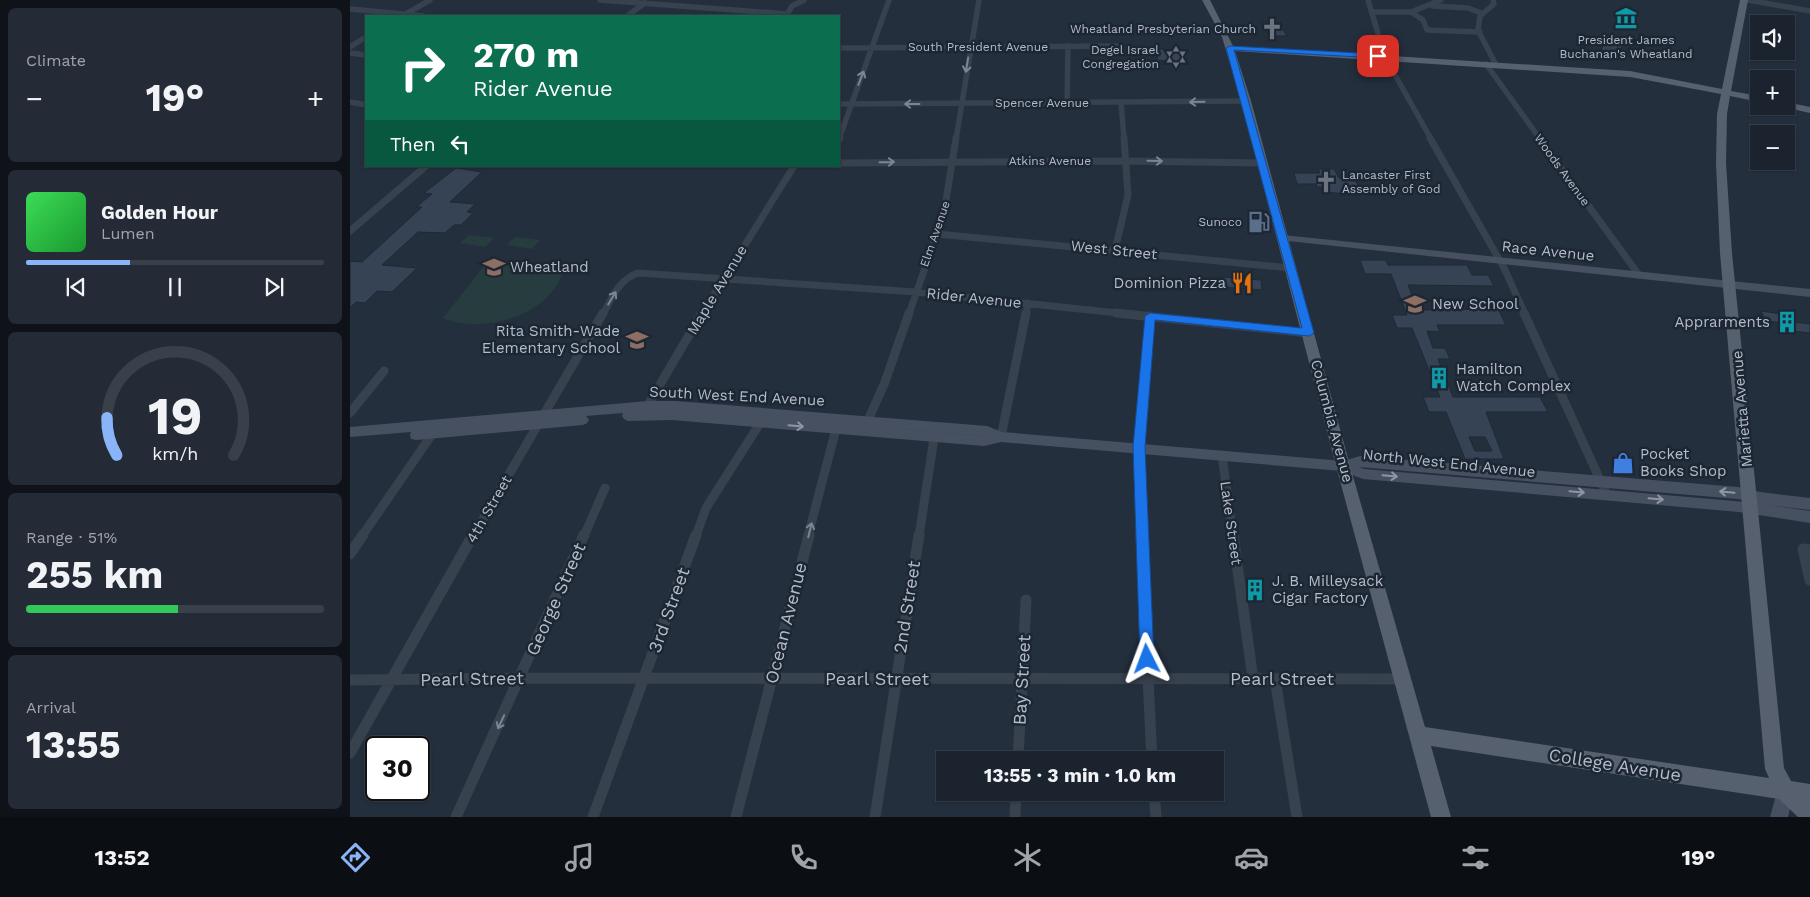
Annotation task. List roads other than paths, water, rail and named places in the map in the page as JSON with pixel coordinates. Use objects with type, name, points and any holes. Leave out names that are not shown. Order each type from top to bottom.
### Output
[{"type":"main road","name":"Columbia Avenue","points":[[1206,0],[1230,48],[1246,101],[1343,466],[1441,817]]},
{"type":"main road","name":"Marietta Avenue","points":[[1746,0],[1726,92],[1721,146],[1730,285],[1775,769],[1784,791]]},
{"type":"main road","points":[[1230,48],[1638,75],[1750,97]]},
{"type":"main road","points":[[1795,107],[1810,110]]},
{"type":"main road","name":"Race Avenue","points":[[1283,238],[1810,293]]},
{"type":"main road","name":"South West End Avenue","points":[[350,440],[436,429],[645,411],[672,415],[763,418],[935,432],[984,441],[1001,437],[1139,447],[1343,466]]},
{"type":"main road","name":"South West End Avenue","points":[[763,418],[836,429],[866,426]]},
{"type":"main road","name":"South West End Avenue","points":[[350,432],[436,429]]},
{"type":"main road","name":"North West End Avenue","points":[[1343,466],[1360,461],[1601,481],[1750,502],[1810,517]]},
{"type":"main road","name":"North West End Avenue","points":[[1343,466],[1362,474],[1607,495],[1810,504]]},
{"type":"main road","name":"College Avenue","points":[[1419,735],[1810,794]]},
{"type":"main road","points":[[1784,791],[1810,815]]},
{"type":"main road","points":[[1779,817],[1784,791]]},
{"type":"street","points":[[350,9],[404,15],[430,0]]},
{"type":"street","points":[[600,0],[786,15],[792,6],[804,0]]},
{"type":"street","points":[[660,4],[674,0]]},
{"type":"street","points":[[840,137],[889,0]]},
{"type":"street","name":"Elm Avenue","points":[[866,426],[885,382],[937,234],[950,188],[961,103],[979,0]]},
{"type":"street","points":[[1368,0],[1386,57],[1500,261],[1607,495]]},
{"type":"street","points":[[1372,12],[1411,12],[1441,0]]},
{"type":"street","points":[[1746,0],[1810,11]]},
{"type":"street","points":[[1411,12],[1422,20],[1427,30],[1480,32],[1481,14],[1494,2]]},
{"type":"street","points":[[628,15],[645,3]]},
{"type":"street","points":[[1428,6],[1460,6],[1481,14]]},
{"type":"street","name":"Woods Avenue","points":[[1480,32],[1491,64],[1639,275]]},
{"type":"street","points":[[350,47],[365,38]]},
{"type":"street","points":[[1067,103],[1068,46]]},
{"type":"street","name":"South President Avenue","points":[[840,48],[1118,46]]},
{"type":"street","points":[[350,53],[365,55]]},
{"type":"street","name":"Spencer Avenue","points":[[840,104],[1246,101]]},
{"type":"street","points":[[350,102],[365,104]]},
{"type":"street","points":[[1115,250],[1128,195],[1127,161],[1121,102]]},
{"type":"street","name":"Atkins Avenue","points":[[840,163],[1127,161],[1262,163]]},
{"type":"street","points":[[350,231],[425,167]]},
{"type":"street","name":"Maple Avenue","points":[[645,411],[723,278],[793,167]]},
{"type":"street","name":"West Street","points":[[937,234],[1291,268]]},
{"type":"street","name":"Rider Avenue","points":[[638,273],[916,292],[1309,333]]},
{"type":"street","name":"4th Street","points":[[350,753],[621,283],[628,276],[638,273]]},
{"type":"street","points":[[1001,437],[1028,303]]},
{"type":"street","points":[[1150,316],[1139,447],[1143,600],[1152,751]]},
{"type":"street","points":[[350,413],[384,371]]},
{"type":"street","name":"3rd Street","points":[[593,817],[706,508],[763,418]]},
{"type":"street","points":[[350,554],[436,429]]},
{"type":"street","name":"Ocean Avenue","points":[[736,817],[836,429]]},
{"type":"street","name":"2nd Street","points":[[874,817],[935,432]]},
{"type":"street","name":"Lake Street","points":[[1222,455],[1253,679]]},
{"type":"street","name":"George Street","points":[[456,817],[521,678],[605,488]]},
{"type":"street","points":[[1810,550],[1803,549],[1810,580]]},
{"type":"street","name":"Bay Street","points":[[1018,751],[1026,600]]},
{"type":"street","name":"Pearl Street","points":[[350,680],[521,678],[643,680],[771,678],[1403,679]]},
{"type":"street","points":[[1275,679],[1297,817]]},
{"type":"street","points":[[1015,817],[1016,801]]},
{"type":"street","points":[[1155,801],[1156,817]]},
{"type":"place","name":"President James Buchanan's Wheatland","points":[[1626,18]]},
{"type":"place","name":"Wheatland Presbyterian Church","points":[[1272,29]]},
{"type":"place","name":"Degel Israel Congregation","points":[[1176,57]]},
{"type":"place","name":"Lancaster First Assembly of God","points":[[1326,182]]},
{"type":"place","name":"Sunoco","points":[[1259,222]]},
{"type":"place","name":"Wheatland","points":[[494,267]]},
{"type":"place","name":"Dominion Pizza","points":[[1242,283]]},
{"type":"place","name":"New School","points":[[1415,304]]},
{"type":"place","name":"Apprarments","points":[[1787,322]]},
{"type":"place","name":"Rita Smith-Wade Elementary School","points":[[637,340]]},
{"type":"place","name":"Hamilton Watch Complex","points":[[1439,378]]},
{"type":"place","name":"Pocket Books Shop","points":[[1623,463]]},
{"type":"place","name":"J. B. Milleysack Cigar Factory","points":[[1255,590]]}]
